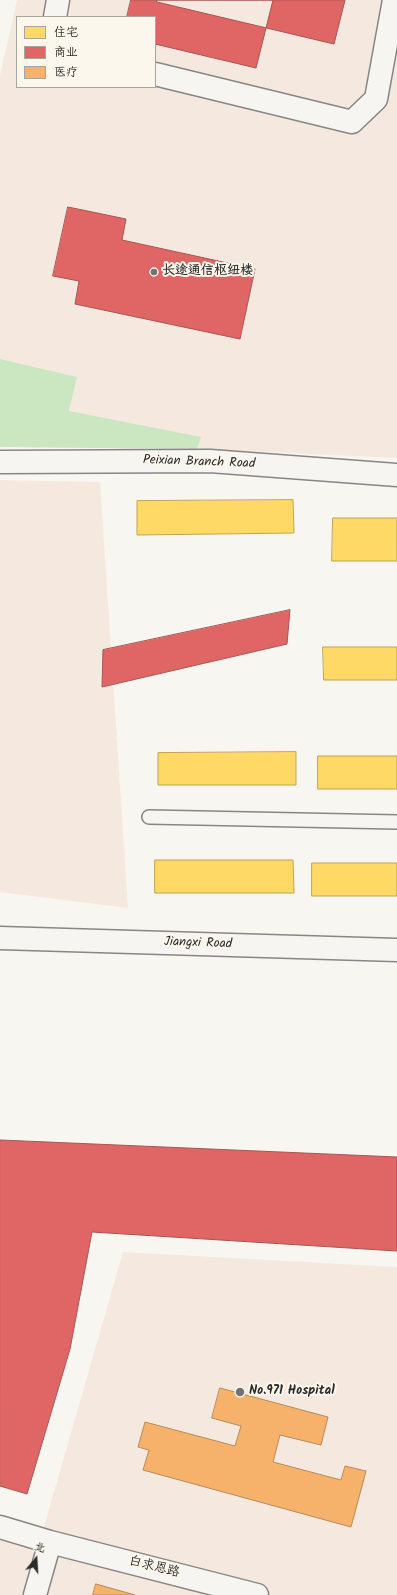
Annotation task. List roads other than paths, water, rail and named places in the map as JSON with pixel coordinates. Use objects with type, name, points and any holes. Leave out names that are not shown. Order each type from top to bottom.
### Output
[{"type":"street","points":[[55,16],[58,0]]},
{"type":"street","points":[[156,74],[352,122],[376,99],[394,0]]},
{"type":"street","name":"Peixian Branch Road","points":[[0,462],[210,461],[397,475]]},
{"type":"street","name":"Jiangxi Road","points":[[0,938],[397,950]]},
{"type":"street","name":"白求恩路","points":[[0,1527],[50,1542],[257,1595]]},
{"type":"street","points":[[35,1595],[50,1542]]},
{"type":"lane","points":[[149,817],[397,822]]},
{"type":"place","name":"长途通信枢纽楼","points":[[154,272]]},
{"type":"place","name":"No.971 Hospital","points":[[240,1392]]}]
